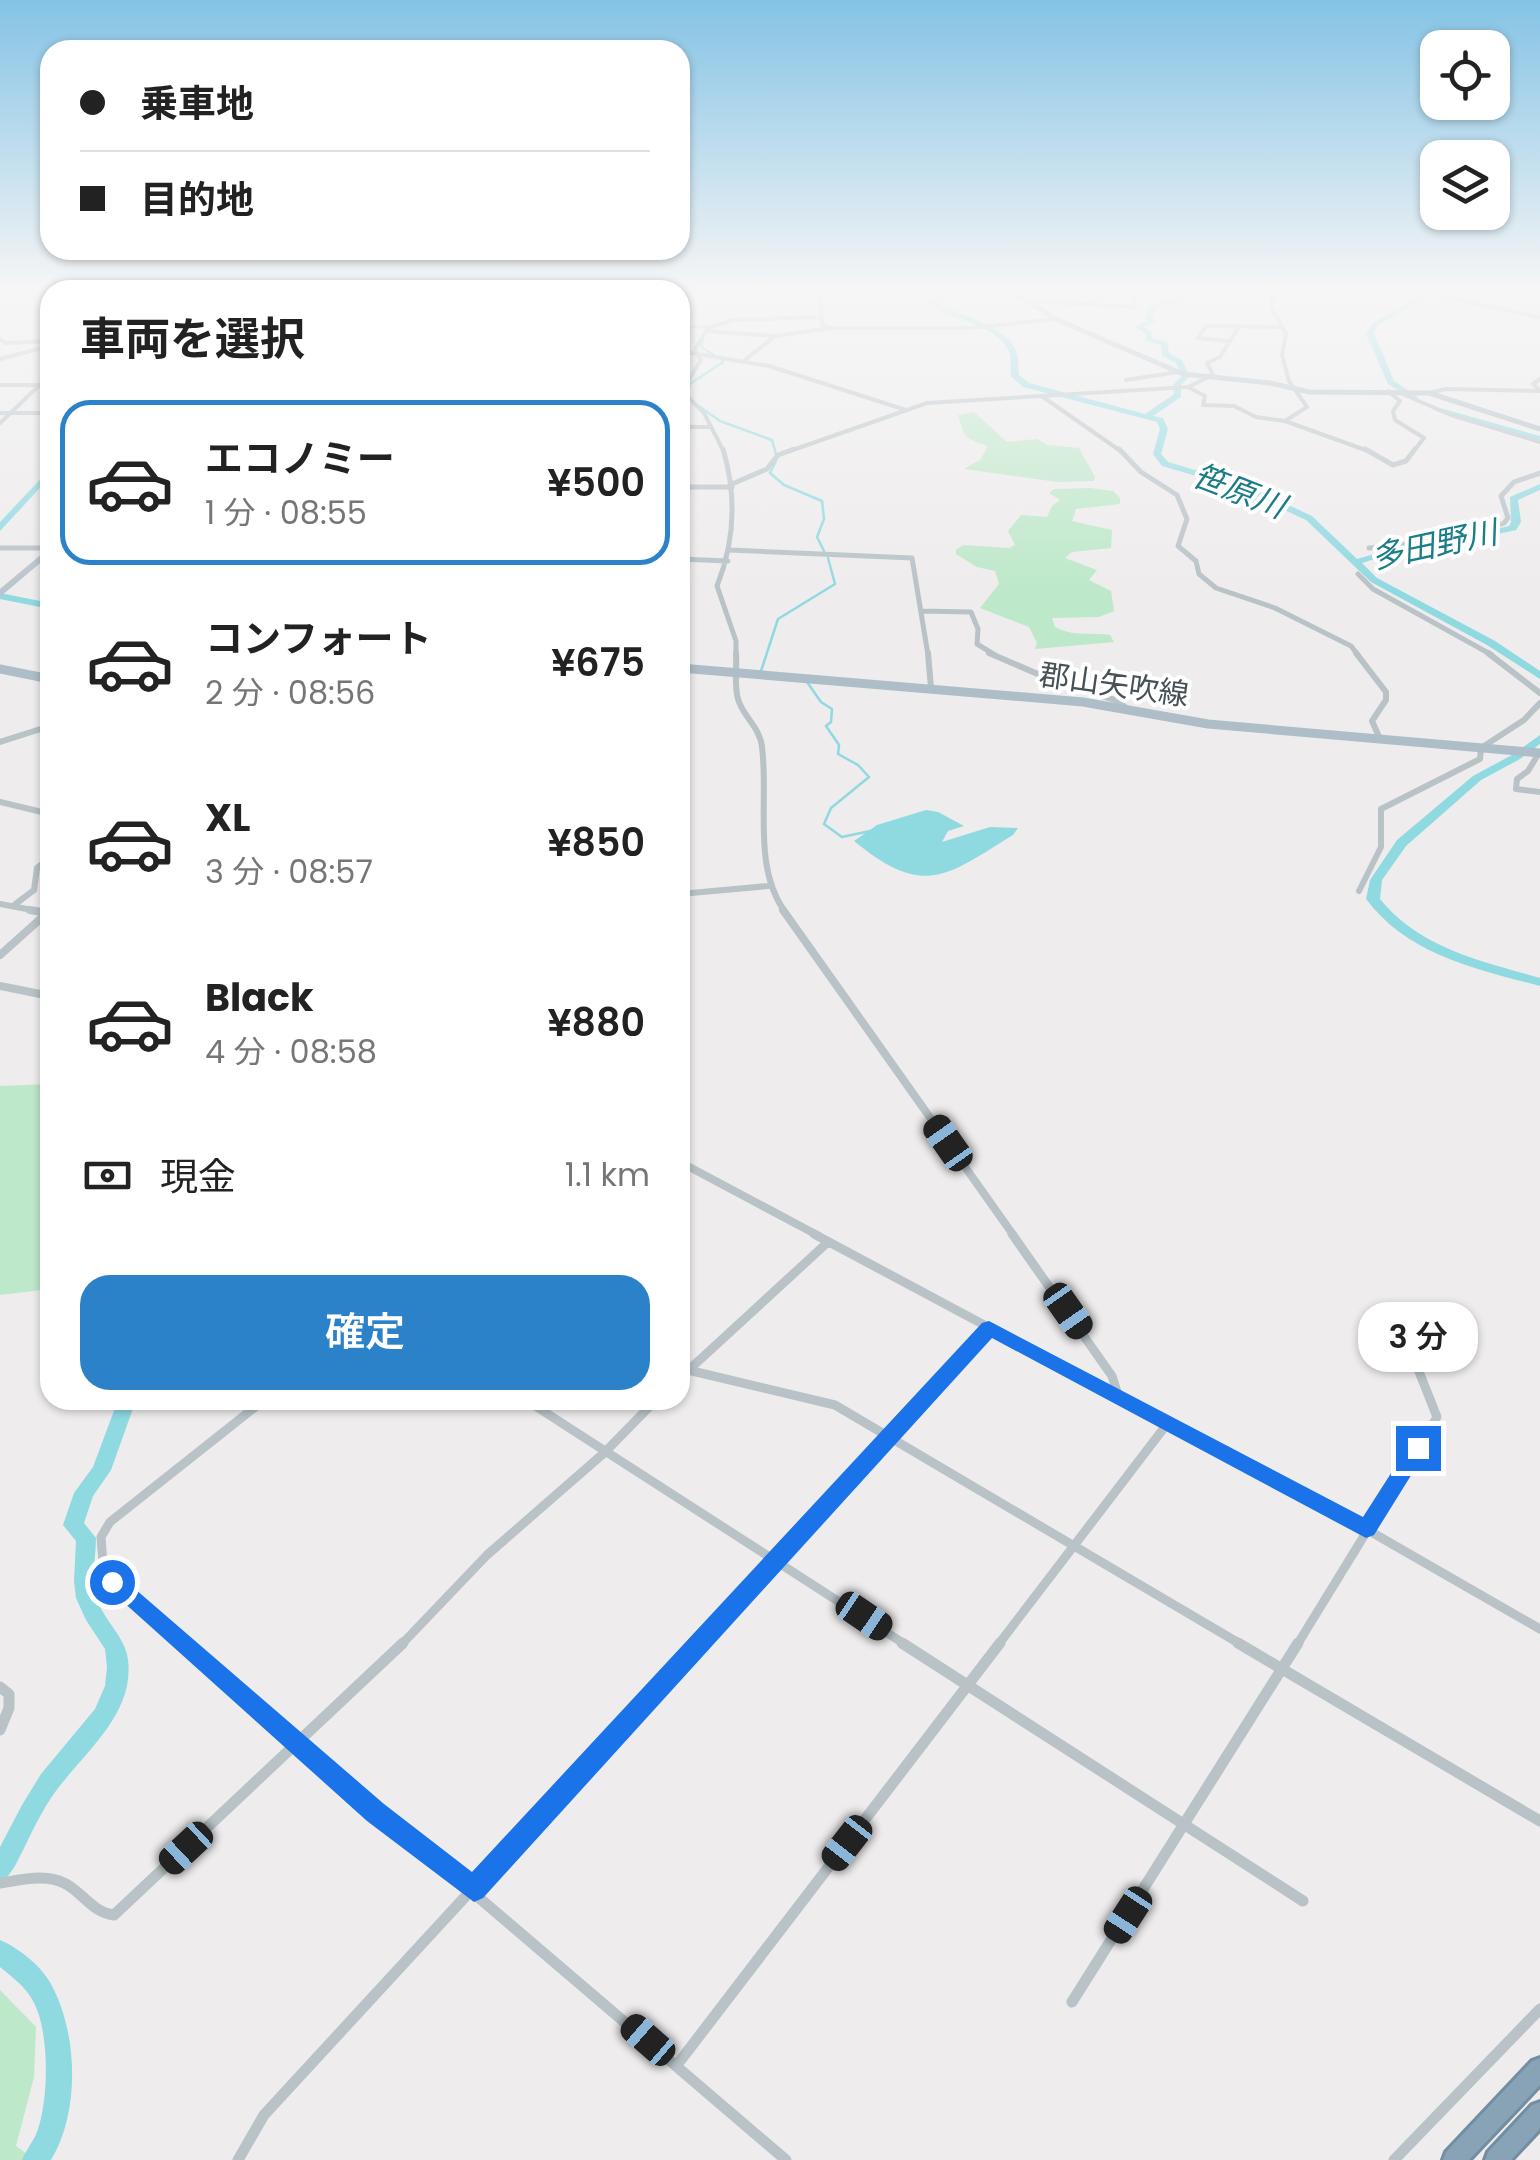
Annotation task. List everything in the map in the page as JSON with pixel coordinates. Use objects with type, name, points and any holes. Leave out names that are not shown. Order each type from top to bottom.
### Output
[{"type":"highway","points":[[1454,2160],[1540,2070]]},
{"type":"highway","points":[[1496,2160],[1540,2113]]},
{"type":"main road","points":[[1353,390],[1424,393],[1540,428]]},
{"type":"main road","points":[[1,592],[40,559]]},
{"type":"main road","name":"郡山矢吹線","points":[[690,669],[931,688],[1126,708],[1208,724],[1538,753]]},
{"type":"main road","points":[[0,670],[40,677]]},
{"type":"street","points":[[0,423],[34,390]]},
{"type":"street","points":[[841,390],[906,410]]},
{"type":"street","points":[[690,487],[732,486],[767,469],[778,454],[906,410],[947,401],[1134,390]]},
{"type":"street","points":[[1192,390],[1204,396],[1203,405],[1234,406],[1256,417],[1285,421],[1369,451],[1393,466],[1400,464],[1424,438],[1394,420],[1393,411],[1400,401],[1392,391]]},
{"type":"street","points":[[1285,421],[1307,408],[1295,390]]},
{"type":"street","points":[[1424,393],[1442,390]]},
{"type":"street","points":[[1484,390],[1540,391]]},
{"type":"street","points":[[1392,391],[1451,415],[1540,442]]},
{"type":"street","points":[[1047,397],[1068,418],[1114,444],[1141,472],[1176,495],[1186,519],[1178,546],[1197,562],[1199,574],[1206,581],[1225,592],[1274,608],[1359,654],[1386,692],[1386,700],[1372,721],[1380,739]]},
{"type":"street","points":[[690,399],[703,411],[721,443],[732,486],[730,550],[717,586],[733,628],[738,700],[756,726],[762,744],[768,886],[812,954],[1112,1376],[1119,1398]]},
{"type":"street","points":[[0,413],[40,413]]},
{"type":"street","points":[[690,426],[711,426]]},
{"type":"street","points":[[1370,548],[1464,538],[1504,524],[1508,518],[1501,496],[1514,482],[1540,474]]},
{"type":"street","points":[[1254,501],[1280,496]]},
{"type":"street","points":[[0,548],[40,550]]},
{"type":"street","points":[[730,550],[910,557],[931,688]]},
{"type":"street","points":[[690,559],[728,561]]},
{"type":"street","points":[[1358,574],[1373,589],[1486,650],[1540,692]]},
{"type":"street","points":[[921,611],[971,612],[978,629],[977,644],[982,650],[1076,690],[1119,701],[1126,708]]},
{"type":"street","points":[[1359,890],[1382,840],[1378,823],[1382,808],[1398,796],[1470,765],[1482,756],[1482,748],[1524,720],[1540,703]]},
{"type":"street","points":[[0,742],[40,729]]},
{"type":"street","points":[[1538,753],[1528,771],[1516,780],[1516,789],[1540,792]]},
{"type":"street","points":[[0,802],[40,812]]},
{"type":"street","points":[[12,906],[36,888],[40,866]]},
{"type":"street","points":[[690,893],[768,886]]},
{"type":"street","points":[[0,904],[40,912]]},
{"type":"street","points":[[0,955],[40,919]]},
{"type":"street","points":[[0,986],[40,994]]},
{"type":"street","points":[[690,1167],[1366,1529],[1540,1629]]},
{"type":"street","points":[[690,1368],[828,1242]]},
{"type":"street","points":[[238,2160],[264,2114],[989,1328]]},
{"type":"street","points":[[1072,2002],[1437,1417],[1416,1364]]},
{"type":"street","points":[[690,1375],[830,1402],[1540,1821]]},
{"type":"street","points":[[251,1410],[110,1522],[101,1537],[102,1571],[296,1744],[474,1890],[786,2160]]},
{"type":"street","points":[[541,1410],[1303,1902]]},
{"type":"street","points":[[0,1883],[54,1879],[68,1885],[103,1915],[114,1915],[420,1627],[487,1555],[646,1410]]},
{"type":"street","points":[[677,2065],[1167,1424]]},
{"type":"street","points":[[0,1687],[9,1694],[10,1702],[0,1730]]},
{"type":"street","points":[[1394,2160],[1540,2009]]},
{"type":"green space","points":[[974,412],[1007,442],[1037,439],[1047,445],[1079,448],[1094,481],[1058,482],[964,469],[980,460],[988,446],[970,439],[962,429],[958,415]]},
{"type":"green space","points":[[1054,489],[1113,491],[1120,504],[1076,509],[1072,521],[1112,530],[1111,548],[1072,552],[1065,558],[1097,570],[1089,580],[1111,591],[1114,611],[1099,617],[1052,618],[1055,627],[1062,630],[1110,635],[1114,642],[1035,649],[1037,643],[1029,627],[980,608],[999,584],[995,571],[977,567],[956,554],[956,550],[963,545],[1009,548],[1015,545],[1008,531],[1021,515],[1047,517],[1060,500],[1049,493]]},
{"type":"green space","points":[[40,1084],[40,1290],[0,1295],[0,1086]]},
{"type":"green space","points":[[0,1990],[36,2027],[34,2077],[16,2146],[35,2160],[0,2160]]},
{"type":"water","points":[[926,810],[964,826],[948,831],[942,842],[990,827],[1018,828],[969,862],[934,875],[899,870],[854,841],[877,825]]},
{"type":"waterway","name":"笹原川","points":[[1044,390],[1160,420],[1164,429],[1157,454],[1165,464],[1240,486],[1309,518],[1374,580],[1491,643],[1540,676]]},
{"type":"waterway","points":[[1147,416],[1178,395],[1177,390]]},
{"type":"waterway","name":"多田野川","points":[[1402,390],[1415,399]]},
{"type":"waterway","points":[[699,406],[720,421],[772,440],[776,454]]},
{"type":"waterway","name":"多田野川","points":[[1436,408],[1540,439]]},
{"type":"waterway","points":[[776,461],[770,473],[784,485],[822,501],[824,519],[817,537],[824,551]]},
{"type":"waterway","points":[[0,528],[40,483]]},
{"type":"waterway","name":"多田野川","points":[[1452,541],[1513,528],[1513,499],[1540,487]]},
{"type":"waterway","name":"多田野川","points":[[1356,562],[1409,545]]},
{"type":"waterway","points":[[761,671],[778,619],[835,584],[828,558]]},
{"type":"waterway","points":[[0,596],[40,604]]},
{"type":"waterway","points":[[807,682],[821,702],[832,709],[831,722],[826,726],[839,745],[838,754],[858,765],[869,777],[831,808],[824,824],[842,837],[875,830]]},
{"type":"waterway","name":"笹原川","points":[[1540,738],[1516,757],[1477,778],[1401,843],[1376,880],[1373,899],[1387,917],[1426,944],[1540,982]]},
{"type":"waterway","points":[[0,1868],[42,1792],[94,1730],[116,1686],[115,1649],[86,1598],[86,1538],[73,1525],[84,1493],[101,1470],[123,1410]]},
{"type":"waterway","points":[[0,1952],[40,1989],[55,2032],[56,2104],[45,2146],[35,2160]]},
{"type":"route","points":[[112,1582],[375,1812],[474,1890],[989,1328],[1366,1529],[1418,1448]]}]
